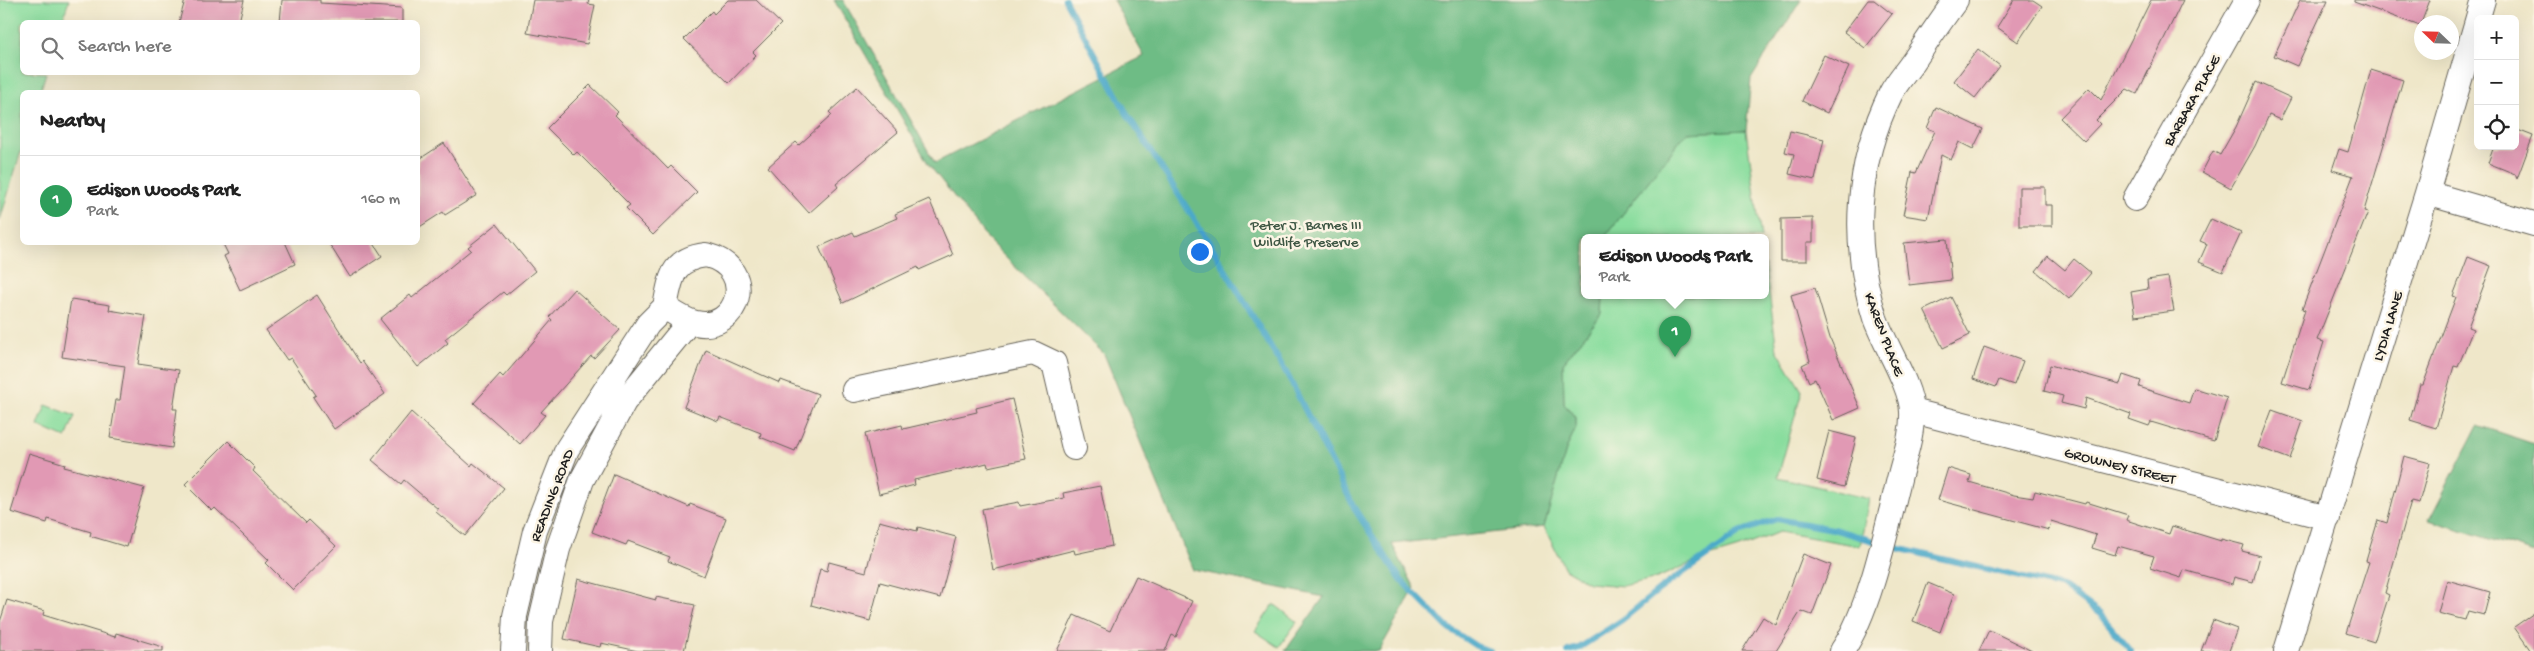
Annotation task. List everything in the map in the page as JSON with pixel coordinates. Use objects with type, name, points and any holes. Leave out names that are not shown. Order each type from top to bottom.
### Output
[{"type":"street","name":"KAREN PLACE","points":[[1848,649],[1885,536],[1909,438],[1913,411],[1902,379],[1875,318],[1866,284],[1861,251],[1861,185],[1868,153],[1892,93],[1956,0]]},
{"type":"street","name":"BARBARA PLACE","points":[[2135,199],[2247,0]]},
{"type":"street","name":"LYDIA LANE","points":[[2286,651],[2427,193],[2483,0]]},
{"type":"street","points":[[2427,193],[2534,224]]},
{"type":"street","points":[[706,255],[728,264],[737,282],[737,296],[733,306],[718,321],[704,324],[690,321],[665,307],[671,276],[683,262],[692,257],[706,255]]},
{"type":"street","name":"READING ROAD","points":[[513,651],[515,616],[535,531],[567,448],[648,324],[665,307]]},
{"type":"street","name":"READING ROAD","points":[[540,651],[541,621],[558,549],[582,480],[624,402],[690,321]]},
{"type":"street","points":[[854,390],[1032,353],[1054,363],[1074,448]]},
{"type":"street","name":"GROWNEY STREET","points":[[1913,411],[2328,518]]},
{"type":"green space","points":[[0,0],[69,0],[63,20],[20,20],[20,75],[45,75],[41,90],[20,90],[20,155],[0,220]]},
{"type":"green space","name":"Peter J. Barnes III Wildlife Preserve","points":[[834,0],[843,0],[935,163],[1144,56],[1113,0],[1801,0],[1751,79],[1746,130],[1686,133],[1607,234],[1581,234],[1581,299],[1603,299],[1602,314],[1563,363],[1564,404],[1576,418],[1576,427],[1566,450],[1544,527],[1392,544],[1415,588],[1379,651],[1285,651],[1324,597],[1193,570],[1104,354],[992,244],[929,165]]},
{"type":"green space","points":[[1746,130],[1760,234],[1607,234],[1686,133]]},
{"type":"green space","points":[[1769,293],[1777,350],[1802,391],[1778,477],[1869,499],[1860,546],[1779,532],[1739,548],[1696,561],[1657,578],[1623,586],[1589,583],[1565,569],[1544,527],[1566,450],[1576,427],[1576,417],[1564,404],[1563,363],[1602,314],[1603,299],[1769,299]]},
{"type":"green space","points":[[46,405],[75,416],[66,438],[38,426]]},
{"type":"green space","points":[[2478,425],[2534,444],[2534,553],[2429,520]]},
{"type":"green space","points":[[1274,604],[1297,622],[1279,647],[1255,631]]},
{"type":"building","points":[[185,0],[244,0],[239,20],[180,20]]},
{"type":"building","points":[[282,0],[320,0],[320,3],[402,8],[402,20],[280,20]]},
{"type":"building","points":[[533,0],[589,0],[588,4],[595,5],[587,44],[527,33]]},
{"type":"building","points":[[728,0],[756,0],[781,24],[753,52],[756,55],[729,83],[684,39],[712,11],[714,14]]},
{"type":"building","points":[[1868,0],[1874,0],[1892,14],[1865,48],[1844,32]]},
{"type":"building","points":[[2014,0],[2033,0],[2042,6],[2018,42],[1997,27]]},
{"type":"building","points":[[2151,0],[2183,0],[2137,94],[2127,89],[2096,120],[2100,124],[2084,141],[2060,118],[2089,88],[2101,100]]},
{"type":"building","points":[[2300,0],[2328,0],[2297,66],[2274,56]]},
{"type":"building","points":[[2354,0],[2430,0],[2424,15],[2414,15],[2414,24],[2354,2]]},
{"type":"building","points":[[1978,49],[2000,66],[1975,98],[1954,81]]},
{"type":"building","points":[[1824,55],[1849,67],[1827,113],[1802,101]]},
{"type":"building","points":[[2371,70],[2403,80],[2364,211],[2368,212],[2317,340],[2324,342],[2309,390],[2282,382],[2305,310],[2302,309],[2353,176],[2332,170],[2339,149],[2348,152]]},
{"type":"building","points":[[2256,82],[2291,98],[2280,120],[2269,115],[2255,146],[2231,188],[2202,172],[2213,151],[2220,155],[2236,127]]},
{"type":"building","points":[[590,85],[618,112],[615,115],[668,169],[671,166],[697,192],[653,235],[626,208],[630,205],[577,152],[574,155],[547,128]]},
{"type":"building","points":[[857,87],[898,132],[836,184],[838,187],[809,213],[768,167],[796,142],[799,145],[832,115],[829,112]]},
{"type":"building","points":[[1936,107],[1983,129],[1973,149],[1959,142],[1951,160],[1941,155],[1928,219],[1903,215],[1912,172],[1916,173],[1935,131],[1927,128]]},
{"type":"building","points":[[1790,131],[1824,139],[1815,180],[1789,174],[1794,154],[1785,152]]},
{"type":"building","points":[[2519,131],[2533,136],[2517,179],[2515,174],[2488,163],[2493,150],[2519,150]]},
{"type":"building","points":[[444,143],[477,195],[445,215],[443,212],[420,227],[420,159]]},
{"type":"building","points":[[2019,187],[2045,187],[2045,205],[2052,205],[2052,226],[2019,226]]},
{"type":"building","points":[[929,199],[953,255],[919,270],[918,267],[843,303],[819,247],[853,232],[855,236],[897,218],[895,214]]},
{"type":"building","points":[[1813,218],[1813,242],[1807,242],[1807,261],[1781,261],[1781,219]]},
{"type":"building","points":[[2211,219],[2241,233],[2223,272],[2199,262],[2207,244],[2200,241]]},
{"type":"building","points":[[497,224],[535,271],[506,295],[503,292],[445,339],[448,343],[418,367],[380,319],[410,295],[412,298],[471,250],[468,247]]},
{"type":"building","points":[[1947,239],[1951,280],[1909,285],[1904,243]]},
{"type":"building","points":[[224,245],[286,245],[295,264],[240,290],[224,256],[228,254]]},
{"type":"building","points":[[330,245],[375,245],[382,256],[350,277]]},
{"type":"building","points":[[2048,256],[2065,270],[2074,259],[2091,273],[2069,299],[2036,271]]},
{"type":"building","points":[[2468,257],[2491,266],[2468,327],[2473,329],[2458,367],[2454,366],[2436,428],[2410,420],[2420,385],[2423,385],[2456,297],[2453,296]]},
{"type":"building","points":[[2168,277],[2174,311],[2135,316],[2131,292],[2148,289],[2147,280]]},
{"type":"building","points":[[1815,288],[1830,338],[1860,408],[1833,420],[1815,379],[1809,382],[1802,365],[1810,361],[1791,295]]},
{"type":"building","points":[[574,289],[620,330],[594,358],[591,356],[541,412],[545,415],[520,444],[474,403],[500,374],[503,377],[552,320],[549,317]]},
{"type":"building","points":[[317,295],[360,363],[362,361],[385,394],[334,429],[313,397],[316,395],[291,358],[287,360],[266,330]]},
{"type":"building","points":[[1951,297],[1970,335],[1943,348],[1924,310]]},
{"type":"building","points":[[71,299],[110,305],[109,310],[146,316],[138,364],[179,370],[173,409],[177,409],[172,448],[110,438],[116,400],[120,400],[125,366],[62,357]]},
{"type":"building","points":[[1984,347],[2023,361],[2014,385],[1999,380],[1996,387],[1973,379]]},
{"type":"building","points":[[706,350],[780,383],[781,380],[818,394],[795,451],[760,437],[761,433],[720,417],[718,421],[684,407]]},
{"type":"building","points":[[2050,365],[2120,384],[2123,375],[2141,381],[2139,387],[2189,403],[2194,388],[2227,398],[2214,441],[2151,422],[2149,426],[2129,419],[2131,414],[2086,398],[2084,409],[2061,403],[2063,396],[2044,391]]},
{"type":"building","points":[[1012,399],[1026,459],[988,467],[987,463],[914,480],[915,485],[879,494],[865,434],[902,425],[903,429],[977,412],[976,408]]},
{"type":"building","points":[[2272,410],[2303,421],[2290,459],[2258,447]]},
{"type":"building","points":[[411,412],[471,466],[473,463],[504,488],[465,536],[436,512],[438,509],[404,480],[401,484],[372,460]]},
{"type":"building","points":[[1829,431],[1856,438],[1844,487],[1817,480]]},
{"type":"building","points":[[228,441],[255,468],[253,471],[306,523],[309,520],[336,546],[293,590],[266,563],[269,560],[215,508],[212,511],[185,484]]},
{"type":"building","points":[[29,453],[65,464],[64,467],[144,488],[127,547],[90,536],[91,532],[48,519],[47,523],[11,512]]},
{"type":"building","points":[[2404,456],[2430,463],[2419,503],[2411,501],[2385,593],[2389,595],[2374,642],[2346,633],[2369,562],[2366,561],[2378,520],[2387,523]]},
{"type":"building","points":[[1948,468],[1971,475],[1969,482],[2014,495],[2033,498],[2035,491],[2085,504],[2086,502],[2128,515],[2126,520],[2169,534],[2172,526],[2221,541],[2221,539],[2244,545],[2242,551],[2260,556],[2253,582],[2234,577],[2232,584],[2184,570],[2181,578],[2150,568],[2154,556],[2118,546],[2115,555],[2092,548],[2096,535],[2051,521],[2049,530],[1938,500]]},
{"type":"building","points":[[614,474],[689,507],[690,504],[726,518],[704,576],[668,561],[670,557],[628,541],[626,545],[592,532]]},
{"type":"building","points":[[1100,486],[1112,546],[1075,554],[1074,550],[993,570],[982,509],[1019,502],[1020,506],[1064,498],[1063,493]]},
{"type":"building","points":[[879,521],[917,531],[918,527],[956,537],[940,598],[880,582],[870,621],[811,605],[820,569],[827,571],[829,562],[866,572]]},
{"type":"building","points":[[1803,554],[1831,565],[1812,615],[1801,611],[1776,651],[1742,651],[1763,617],[1776,625]]},
{"type":"building","points":[[1136,576],[1192,601],[1176,637],[1172,635],[1165,651],[1057,651],[1074,615],[1110,631]]},
{"type":"building","points":[[578,579],[656,600],[656,597],[695,605],[684,651],[638,651],[601,643],[600,647],[564,639]]},
{"type":"building","points":[[2447,580],[2490,592],[2484,615],[2468,611],[2465,620],[2438,613]]},
{"type":"building","points":[[1928,583],[1954,594],[1940,632],[1913,621]]},
{"type":"building","points":[[7,600],[44,611],[43,615],[115,637],[116,633],[163,647],[163,651],[0,651],[0,622]]},
{"type":"building","points":[[2534,613],[2534,651],[2531,651],[2514,627]]},
{"type":"building","points":[[2213,620],[2237,629],[2229,651],[2201,651]]},
{"type":"building","points":[[1989,630],[2032,651],[1979,651]]},
{"type":"waterway","points":[[1065,0],[1127,114],[1210,244],[1287,374],[1356,511],[1401,580],[1447,627],[1476,646],[1490,651]]},
{"type":"waterway","points":[[1568,651],[1579,648],[1622,620],[1660,589],[1742,531],[1777,519],[1833,529],[1901,549],[2063,587],[2100,614],[2131,651]]},
{"type":"place","name":"Edison Woods Park","points":[[1675,357]]}]
